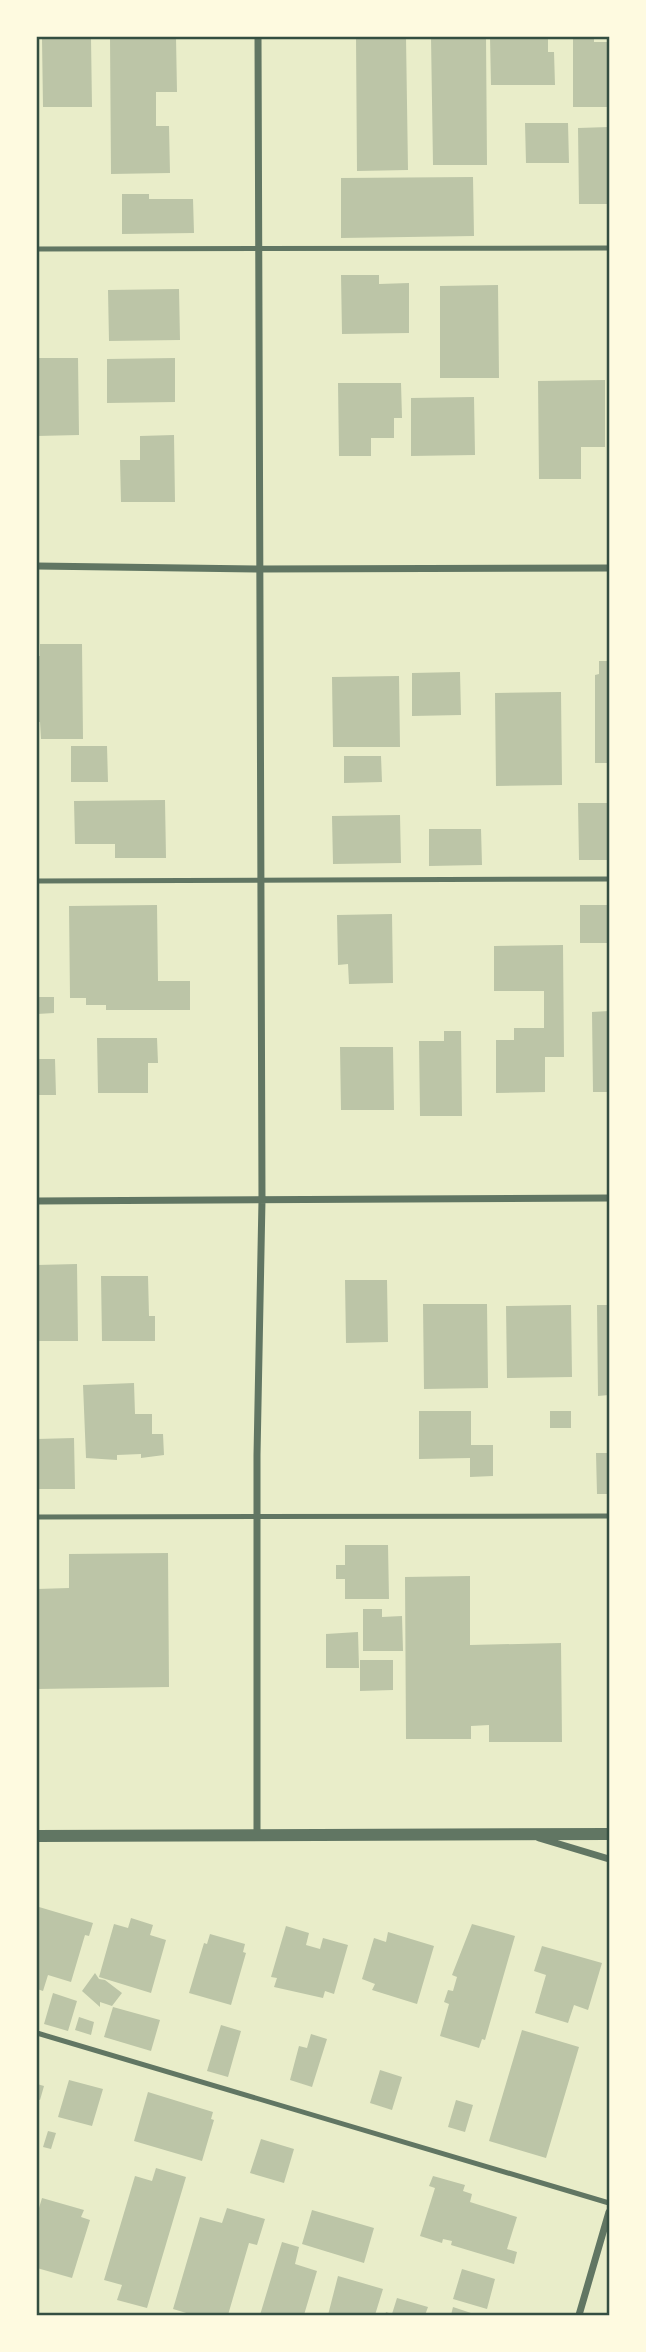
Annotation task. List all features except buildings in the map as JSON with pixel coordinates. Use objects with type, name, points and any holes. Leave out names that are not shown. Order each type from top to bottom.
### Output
[{"type":"street","points":[[257,1834],[257,1517],[262,1200],[258,37]]},
{"type":"street","points":[[37,566],[260,569],[609,568]]},
{"type":"street","points":[[37,1201],[609,1198]]},
{"type":"street","points":[[525,1834],[609,1859]]},
{"type":"street","points":[[37,1836],[609,1834]]},
{"type":"street","points":[[579,2315],[609,2212]]},
{"type":"lane","points":[[37,249],[609,248]]},
{"type":"lane","points":[[37,881],[609,879]]},
{"type":"lane","points":[[37,1517],[609,1516]]},
{"type":"lane","points":[[37,2034],[609,2203]]}]
